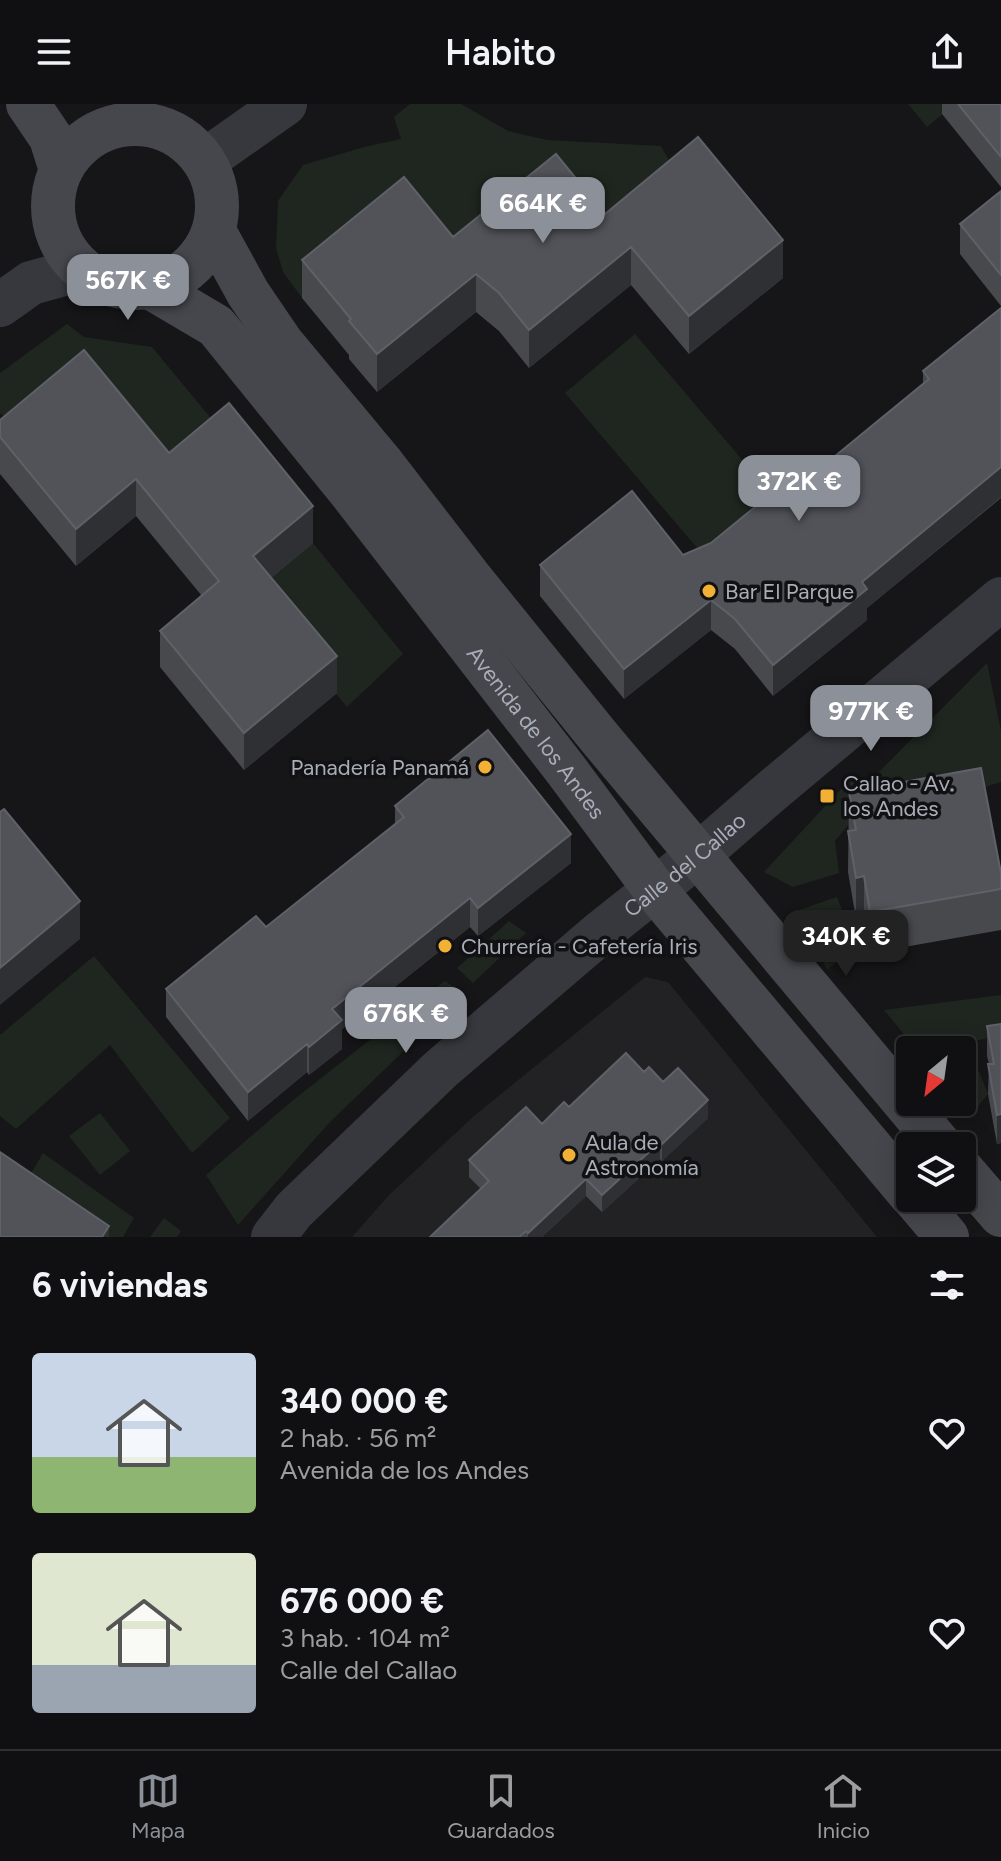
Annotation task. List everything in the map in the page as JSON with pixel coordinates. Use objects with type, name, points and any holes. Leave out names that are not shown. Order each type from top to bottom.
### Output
[{"type":"main road","points":[[28,104],[51,138],[61,170]]},
{"type":"main road","points":[[102,115],[165,129],[187,142],[204,161],[214,183],[218,207],[214,231],[200,258],[177,277],[150,287],[126,288],[102,282],[82,269],[64,248],[54,223],[54,196],[61,170],[74,150],[93,135],[102,115]]},
{"type":"main road","name":"Avenida de los Andes","points":[[214,231],[248,293],[282,343],[697,856],[929,1132]]},
{"type":"main road","name":"Avenida de los Andes","points":[[150,287],[216,326],[352,494],[655,890],[896,1177]]},
{"type":"main road","points":[[976,1186],[1001,1215]]},
{"type":"main road","name":"Avenida de los Andes","points":[[926,1212],[947,1237]]},
{"type":"street","points":[[204,161],[285,104]]},
{"type":"street","points":[[0,305],[31,283],[82,269]]},
{"type":"street","name":"Calle del Callao","points":[[273,1237],[294,1210],[441,1069],[1001,599]]},
{"type":"shaded area","points":[[410,104],[461,104],[508,131],[547,140],[661,146],[684,187],[607,251],[513,228],[302,298],[283,272],[276,248],[278,201],[303,165],[401,139],[394,117]]},
{"type":"shaded area","points":[[908,104],[955,104],[927,127]]},
{"type":"shaded area","points":[[67,324],[84,337],[152,347],[229,440],[168,489],[25,437],[0,413],[0,373]]},
{"type":"shaded area","points":[[635,334],[780,504],[710,563],[565,393]]},
{"type":"shaded area","points":[[313,543],[403,654],[347,707],[252,592]]},
{"type":"shaded area","points":[[987,663],[1001,731],[1001,782],[914,809],[878,773]]},
{"type":"shaded area","points":[[854,775],[895,806],[859,812],[835,841],[839,873],[793,887],[764,872]]},
{"type":"shaded area","points":[[837,897],[857,949],[827,969],[793,912]]},
{"type":"shaded area","points":[[509,921],[526,933],[473,983],[457,968]]},
{"type":"shaded area","points":[[94,956],[230,1118],[192,1153],[110,1045],[16,1129],[0,1116],[0,1035]]},
{"type":"shaded area","points":[[645,977],[668,982],[877,1237],[352,1237],[389,1195],[474,1116]]},
{"type":"shaded area","points":[[445,981],[464,993],[330,1122],[238,1225],[206,1175],[292,1101]]},
{"type":"shaded area","points":[[1001,995],[1001,1036],[976,1040],[976,1036],[905,1036],[884,1010]]},
{"type":"shaded area","points":[[976,1064],[988,1094],[976,1109]]},
{"type":"shaded area","points":[[100,1113],[130,1151],[100,1175],[69,1136]]},
{"type":"shaded area","points":[[43,1153],[134,1218],[123,1237],[86,1237],[22,1189]]},
{"type":"shaded area","points":[[164,1218],[181,1231],[177,1237],[150,1237]]},
{"type":"building","points":[[958,104],[1001,104],[1001,157]]},
{"type":"building","points":[[698,137],[783,240],[689,316],[631,247],[529,330],[499,293],[476,274],[377,354],[302,260],[404,177],[453,237],[556,154],[605,214]]},
{"type":"building","points":[[1001,191],[1001,275],[960,224]]},
{"type":"building","points":[[1001,308],[1001,467],[862,582],[867,589],[773,665],[735,619],[711,600],[624,669],[540,565],[632,491],[683,555],[711,543],[783,484],[790,493],[929,379],[923,371]]},
{"type":"building","points":[[84,350],[169,453],[229,403],[313,506],[253,556],[337,656],[244,733],[160,631],[219,581],[136,479],[76,529],[0,437],[0,420]]},
{"type":"building","points":[[488,730],[571,834],[478,908],[470,898],[332,1009],[342,1020],[248,1092],[166,989],[256,916],[266,927],[404,817],[395,806]]},
{"type":"building","points":[[981,768],[1001,873],[1001,889],[870,912],[864,876],[856,878],[848,831],[856,830],[849,792]]},
{"type":"building","points":[[4,809],[80,901],[0,968],[0,812]]},
{"type":"building","points":[[1001,1024],[1001,1114],[997,1115],[988,1064],[994,1064],[987,1026]]},
{"type":"building","name":"Aula de Astronomía","points":[[626,1053],[644,1072],[649,1067],[663,1082],[678,1068],[708,1100],[602,1195],[586,1179],[528,1233],[526,1231],[519,1237],[430,1237],[489,1181],[469,1160],[526,1107],[542,1124],[564,1102],[569,1107]]},
{"type":"building","points":[[0,1152],[109,1226],[102,1237],[0,1237]]},
{"type":"place","name":"Bar El Parque","points":[[709,591]]},
{"type":"place","name":"Panadería Panamá","points":[[485,767]]},
{"type":"place","name":"Callao - Av. los Andes","points":[[827,796]]},
{"type":"place","name":"Churrería - Cafetería Iris","points":[[445,946]]},
{"type":"place","name":"Aula de Astronomía","points":[[569,1155]]}]
